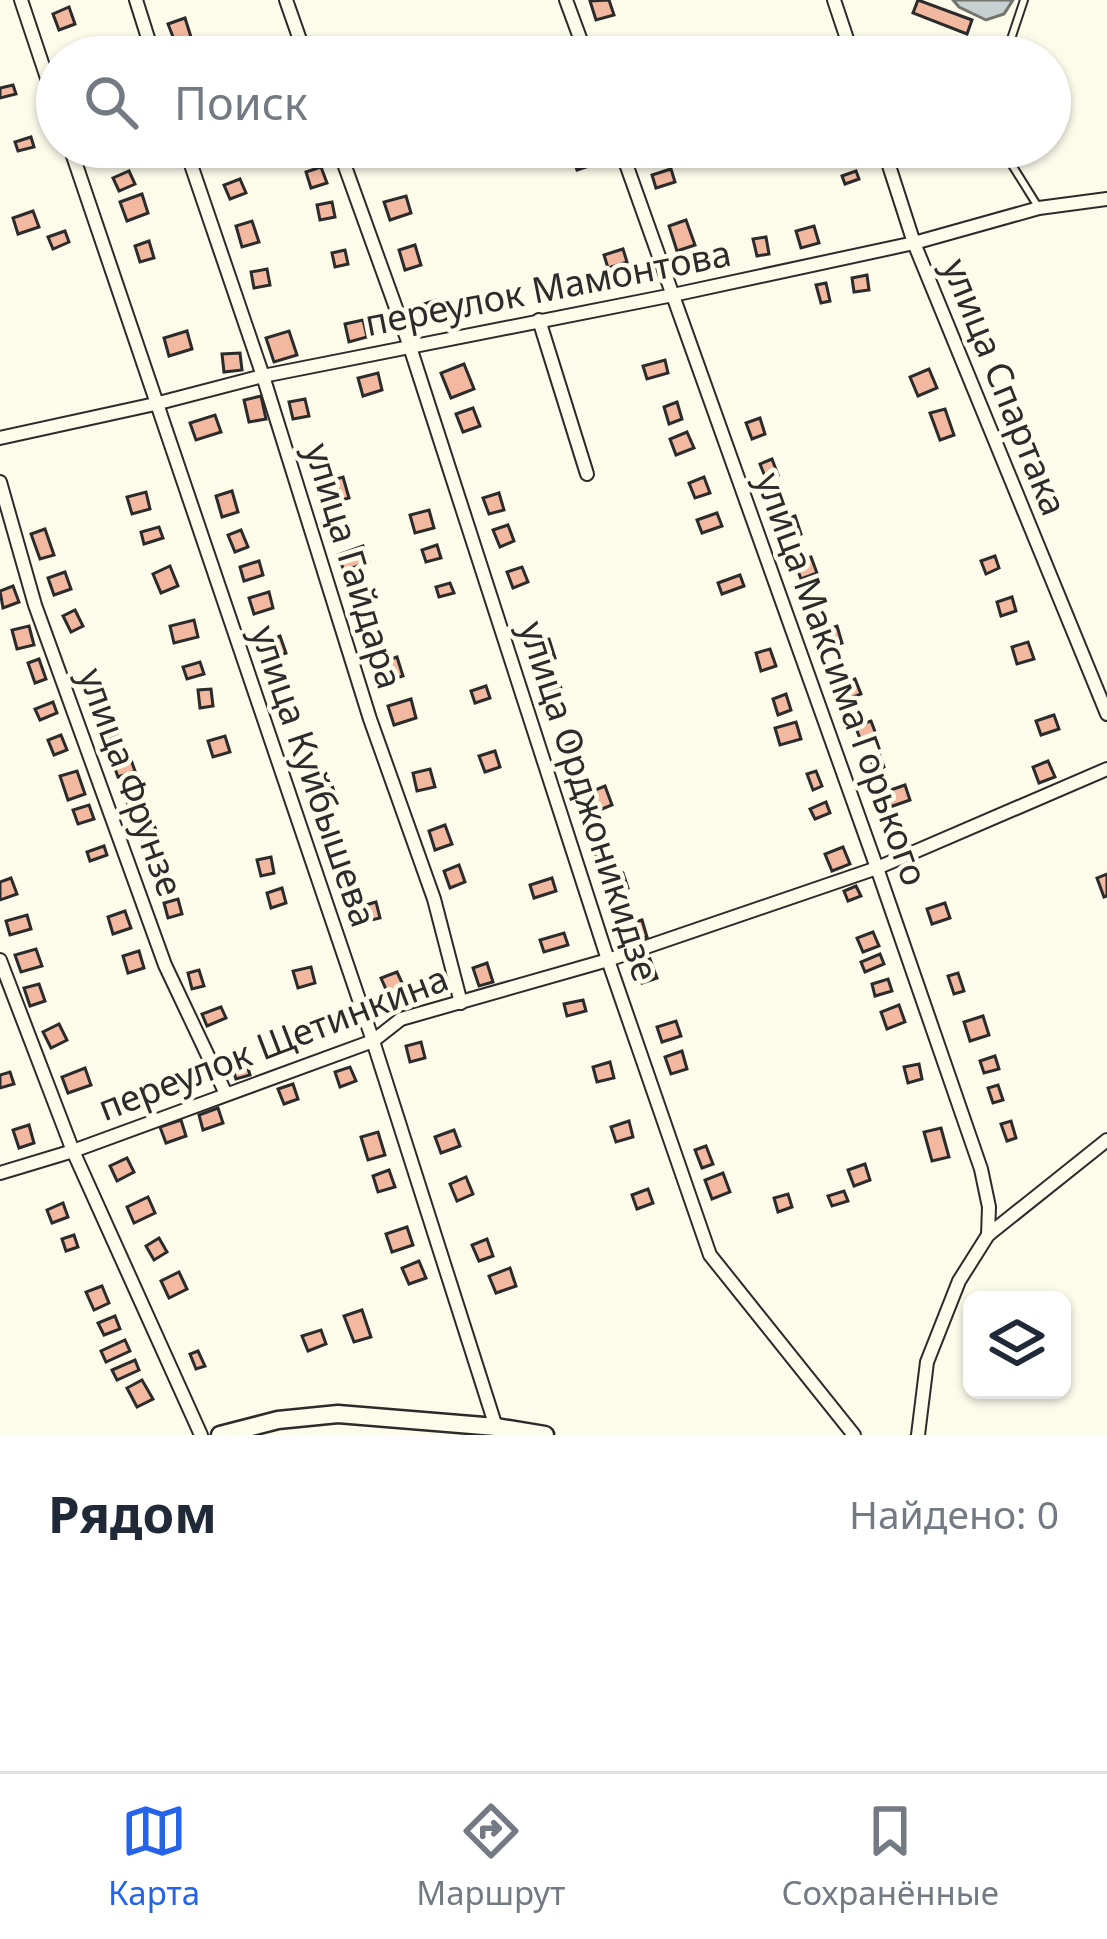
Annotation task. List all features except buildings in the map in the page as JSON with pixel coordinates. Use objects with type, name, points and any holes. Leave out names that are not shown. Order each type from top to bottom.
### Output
[{"type":"street","points":[[21,0],[36,45]]},
{"type":"street","points":[[136,0],[147,36]]},
{"type":"street","points":[[286,0],[299,36]]},
{"type":"street","points":[[566,0],[579,36]]},
{"type":"street","points":[[834,0],[846,36]]},
{"type":"street","name":"улица Куйбышева","points":[[77,168],[373,1041],[496,1427]]},
{"type":"street","name":"улица Гайдара","points":[[192,168],[370,718],[434,899],[461,1003]]},
{"type":"street","name":"улица Орджоникидзе","points":[[346,168],[410,346],[608,960],[710,1255],[854,1435]]},
{"type":"street","name":"улица Максима Горького","points":[[628,168],[981,1169],[989,1207],[988,1235]]},
{"type":"street","name":"улица Спартака","points":[[890,168],[914,243],[1107,714]]},
{"type":"street","name":"переулок Мамонтова","points":[[0,438],[263,376],[914,243],[1039,208],[1107,199]]},
{"type":"street","points":[[539,320],[587,474]]},
{"type":"street","name":"улица Фрунзе","points":[[0,482],[35,605],[165,965],[226,1094]]},
{"type":"street","name":"переулок Щетинкина","points":[[0,1173],[73,1151],[373,1041],[401,1019],[608,960],[877,868],[1107,769]]},
{"type":"street","points":[[0,960],[73,1151],[201,1435]]},
{"type":"street","points":[[918,1435],[927,1362],[959,1281],[988,1235],[1107,1140]]},
{"type":"street","points":[[220,1435],[278,1420],[338,1414],[545,1435]]},
{"type":"lane","points":[[1012,36],[1024,0]]},
{"type":"lane","points":[[1014,168],[1039,208]]},
{"type":"shaded area","points":[[953,0],[1013,0],[1004,14],[986,20]]}]
